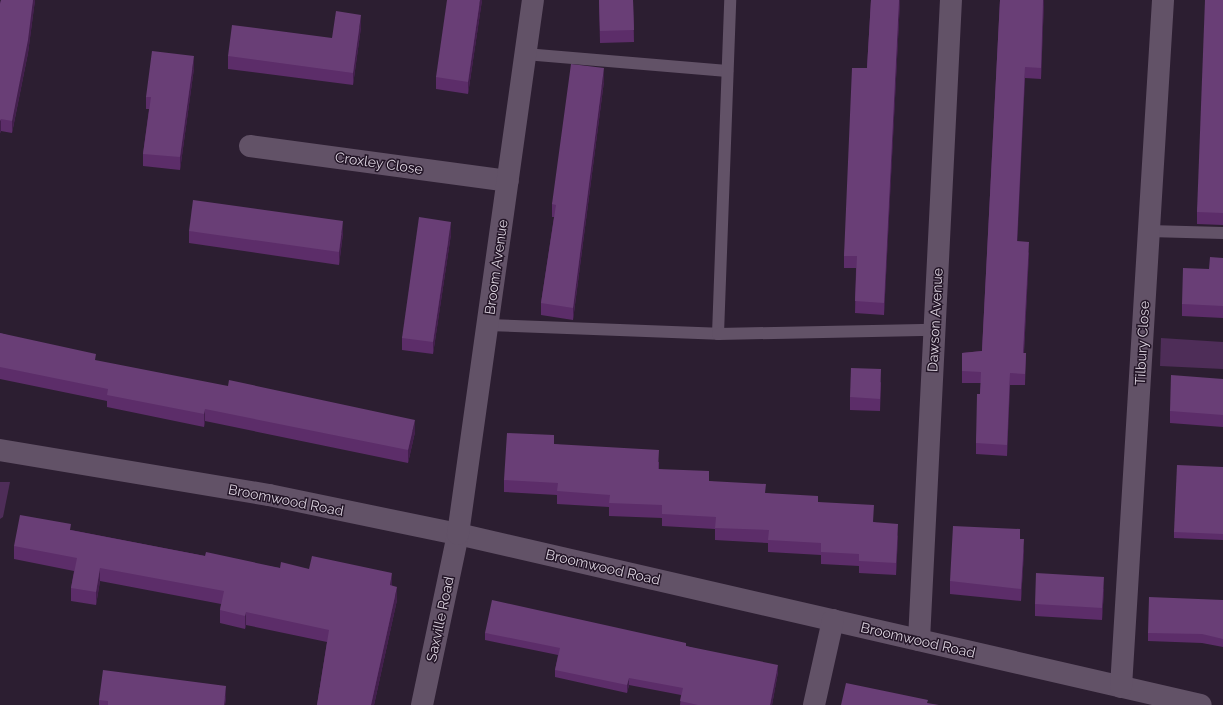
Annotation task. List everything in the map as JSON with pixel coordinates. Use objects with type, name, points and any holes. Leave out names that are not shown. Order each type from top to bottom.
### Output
[{"type":"street","name":"Broom Avenue","points":[[458,534],[533,0]]},
{"type":"street","name":"Dawson Avenue","points":[[919,640],[951,0]]},
{"type":"street","name":"Tilbury Close","points":[[1121,687],[1163,0]]},
{"type":"street","name":"Croxley Close","points":[[250,146],[508,181]]},
{"type":"street","name":"Broomwood Road","points":[[0,450],[269,495],[458,534],[1201,705]]},
{"type":"street","name":"Saxville Road","points":[[422,705],[458,534]]},
{"type":"street","points":[[814,705],[833,620]]},
{"type":"lane","points":[[718,334],[730,0]]},
{"type":"lane","points":[[525,54],[727,72]]},
{"type":"lane","points":[[1149,231],[1223,234]]},
{"type":"lane","points":[[488,325],[718,334],[934,330]]},
{"type":"shaded area","points":[[1161,338],[1223,342],[1223,369],[1160,366]]},
{"type":"shaded area","points":[[0,482],[10,482],[3,517],[0,519]]},
{"type":"building","points":[[1,0],[33,0],[28,40],[12,121],[1,119],[0,121]]},
{"type":"building","points":[[447,0],[480,0],[468,82],[436,77]]},
{"type":"building","points":[[599,0],[633,0],[634,30],[600,31]]},
{"type":"building","points":[[871,0],[899,0],[884,303],[855,301],[857,256],[844,256],[852,68],[867,68]]},
{"type":"building","points":[[1000,0],[1043,0],[1041,68],[1025,67],[1017,241],[1029,242],[1023,353],[1026,353],[1025,374],[1010,373],[1007,445],[976,443],[977,394],[980,394],[981,372],[962,371],[962,353],[982,351]]},
{"type":"building","points":[[1205,0],[1223,0],[1223,213],[1197,212]]},
{"type":"building","points":[[336,11],[361,15],[353,73],[228,56],[232,25],[332,38]]},
{"type":"building","points":[[152,51],[194,56],[180,157],[143,154],[151,97],[146,97]]},
{"type":"building","points":[[571,64],[604,68],[573,308],[541,303],[556,205],[552,204]]},
{"type":"building","points":[[193,200],[343,221],[339,252],[189,231]]},
{"type":"building","points":[[419,217],[451,222],[433,342],[402,338]]},
{"type":"building","points":[[1210,257],[1223,258],[1223,306],[1182,304],[1183,268],[1209,269]]},
{"type":"building","points":[[0,333],[96,354],[95,360],[228,386],[229,380],[415,420],[408,450],[205,409],[204,414],[107,395],[108,389],[0,367]]},
{"type":"building","points":[[851,368],[881,369],[880,399],[850,397]]},
{"type":"building","points":[[1171,375],[1223,379],[1223,415],[1170,411]]},
{"type":"building","points":[[507,433],[554,435],[554,444],[659,450],[658,469],[709,471],[709,481],[766,484],[765,493],[818,496],[818,502],[874,505],[873,522],[898,524],[896,563],[859,561],[859,554],[821,552],[821,543],[768,540],[769,530],[715,528],[716,517],[662,514],[662,505],[609,503],[610,495],[557,491],[558,483],[504,480]]},
{"type":"building","points":[[1177,465],[1223,467],[1223,534],[1174,532]]},
{"type":"building","points":[[20,515],[71,524],[70,530],[205,556],[206,552],[280,568],[281,562],[309,569],[312,556],[392,573],[390,585],[397,587],[371,705],[317,705],[329,630],[246,612],[245,616],[220,610],[224,591],[100,568],[96,592],[71,588],[77,558],[14,546]]},
{"type":"building","points":[[953,526],[1020,529],[1020,539],[1024,539],[1021,589],[950,581]]},
{"type":"building","points":[[1036,573],[1104,577],[1102,608],[1035,604]]},
{"type":"building","points":[[1149,597],[1223,600],[1223,639],[1202,634],[1148,633]]},
{"type":"building","points":[[492,600],[686,643],[686,646],[778,665],[770,705],[698,705],[680,701],[683,688],[629,678],[627,685],[555,670],[560,648],[485,633]]},
{"type":"building","points":[[103,670],[226,686],[224,705],[108,705],[108,701],[99,700]]},
{"type":"building","points":[[846,683],[928,700],[927,703],[939,705],[841,705]]}]
